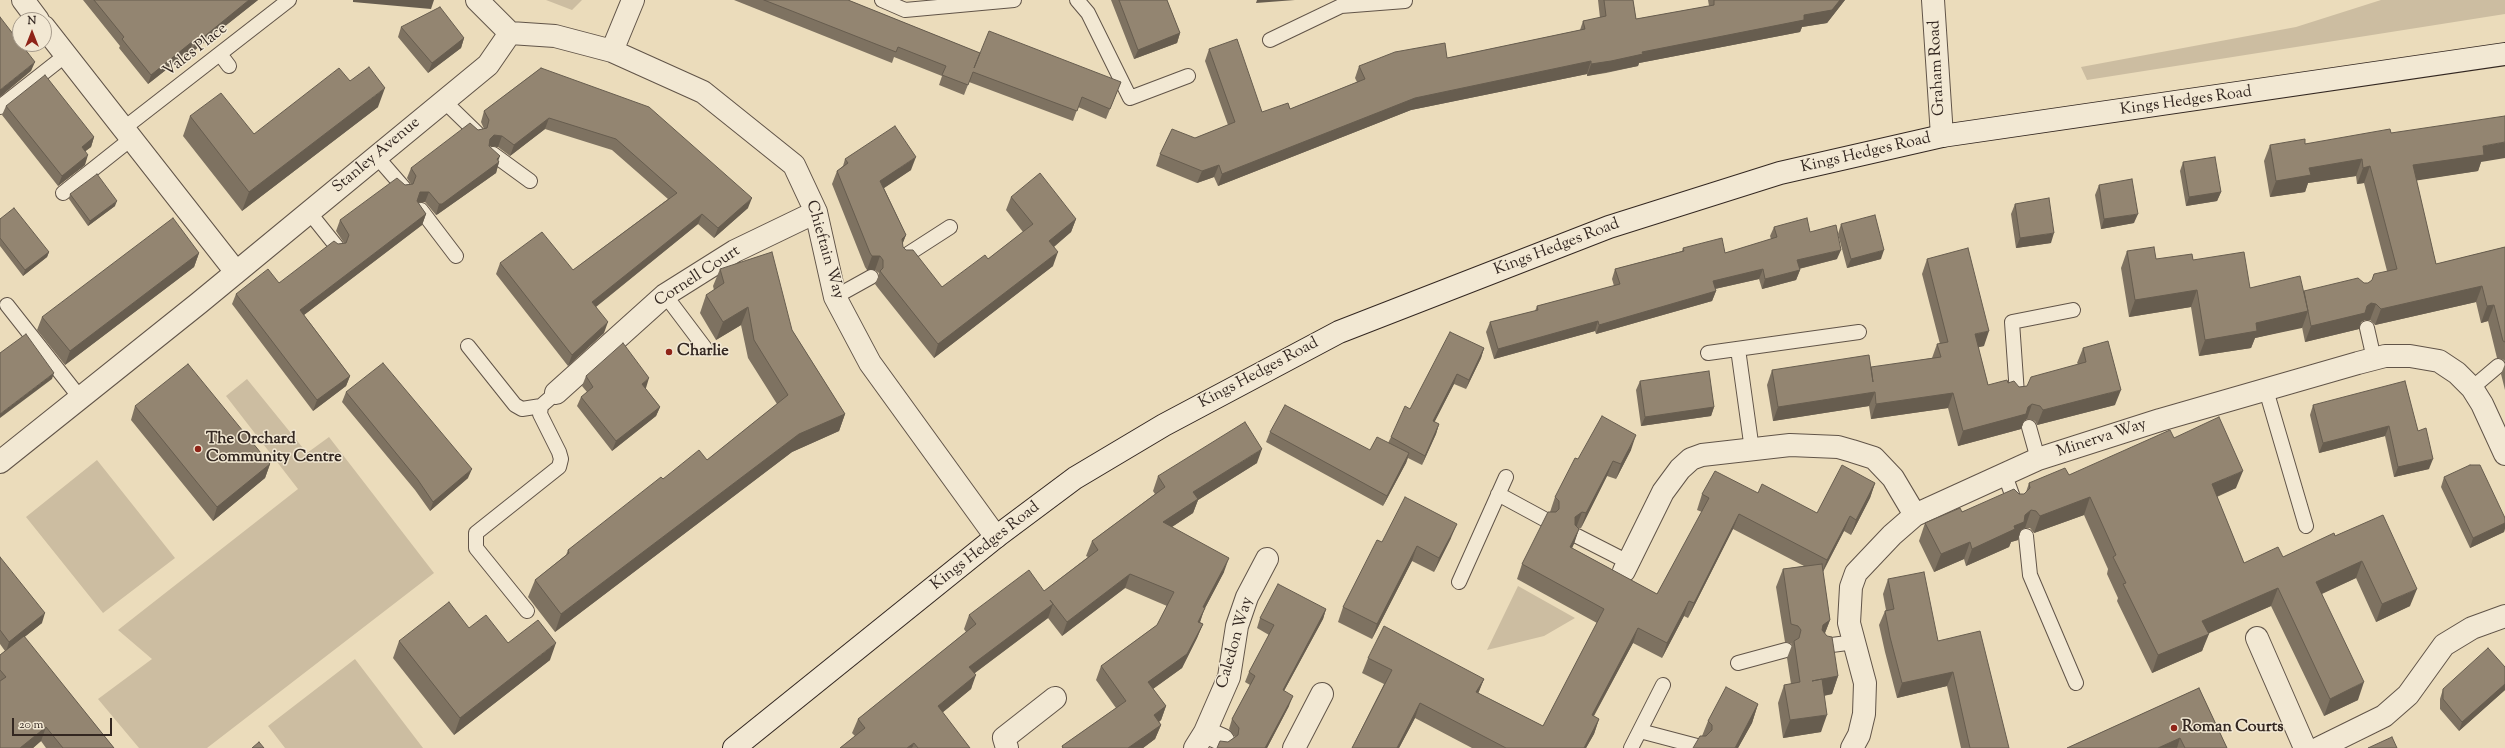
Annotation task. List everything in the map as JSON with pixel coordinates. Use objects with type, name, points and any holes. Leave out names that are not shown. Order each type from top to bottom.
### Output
[{"type":"street","points":[[22,0],[32,12]]},
{"type":"street","points":[[477,0],[510,33]]},
{"type":"street","points":[[612,51],[633,0]]},
{"type":"street","name":"Graham Road","points":[[1933,0],[1942,136]]},
{"type":"street","name":"Chieftain Way","points":[[510,33],[555,36],[612,51],[703,92],[737,117],[794,165],[816,212],[835,297],[870,363],[996,537]]},
{"type":"street","name":"Stanley Avenue","points":[[0,462],[81,399],[488,65],[510,33]]},
{"type":"street","points":[[52,37],[236,272]]},
{"type":"street","name":"Kings Hedges Road","points":[[734,748],[996,537],[1076,478],[1164,425],[1339,332],[1609,227],[1780,174],[1942,136],[2505,54]]},
{"type":"street","name":"Cornell Court","points":[[548,399],[665,296],[735,251],[816,212]]},
{"type":"street","name":"Minerva Way","points":[[1852,748],[1859,735],[1864,714],[1865,683],[1850,623],[1849,603],[1851,587],[1856,573],[1892,534],[1915,515],[2038,459],[2160,420],[2374,359],[2410,356],[2439,362],[2457,373],[2472,388],[2482,404],[2505,454]]},
{"type":"street","points":[[1626,566],[1663,492],[1680,469],[1691,459],[1702,455],[1790,445],[1838,447],[1874,458],[1893,478],[1915,515]]},
{"type":"street","name":"Caledon Way","points":[[1208,740],[1229,677],[1237,626],[1247,597],[1267,560]]},
{"type":"street","points":[[2319,748],[2384,716],[2408,695],[2444,645],[2472,628],[2505,616]]},
{"type":"street","points":[[2257,638],[2305,748]]},
{"type":"street","points":[[1294,748],[1322,694]]},
{"type":"street","points":[[1007,748],[1004,738],[1055,698]]},
{"type":"lane","name":"Vales Place","points":[[63,193],[127,134],[220,54],[289,0]]},
{"type":"lane","points":[[882,0],[905,10],[1014,0]]},
{"type":"lane","points":[[1077,0],[1088,13],[1130,98],[1188,76]]},
{"type":"lane","points":[[1270,40],[1341,3],[1405,1]]},
{"type":"lane","points":[[220,54],[229,66]]},
{"type":"lane","points":[[0,107],[66,55]]},
{"type":"lane","points":[[444,101],[477,133]]},
{"type":"lane","points":[[493,154],[530,181]]},
{"type":"lane","points":[[377,157],[404,188]]},
{"type":"lane","points":[[421,210],[456,256]]},
{"type":"lane","points":[[309,212],[336,247]]},
{"type":"lane","points":[[904,256],[950,227]]},
{"type":"lane","points":[[835,297],[871,277]]},
{"type":"lane","points":[[665,296],[705,348]]},
{"type":"lane","points":[[7,305],[81,399]]},
{"type":"lane","points":[[2017,394],[2012,322],[2072,310]]},
{"type":"lane","points":[[2367,328],[2374,359]]},
{"type":"lane","points":[[1708,353],[1859,332]]},
{"type":"lane","points":[[468,346],[515,405],[522,409],[548,399]]},
{"type":"lane","points":[[1738,349],[1752,450]]},
{"type":"lane","points":[[2472,388],[2498,366]]},
{"type":"lane","points":[[2266,390],[2306,526]]},
{"type":"lane","points":[[526,611],[476,548],[475,542],[476,533],[480,529],[558,467],[561,459],[542,421],[548,399]]},
{"type":"lane","points":[[2029,427],[2038,459]]},
{"type":"lane","points":[[2005,475],[2015,503]]},
{"type":"lane","points":[[1459,582],[1506,477]]},
{"type":"lane","points":[[1498,494],[1546,520]]},
{"type":"lane","points":[[1577,536],[1626,566]]},
{"type":"lane","points":[[2026,536],[2030,575],[2076,683]]},
{"type":"lane","points":[[1824,646],[1855,642]]},
{"type":"lane","points":[[1738,663],[1786,650]]},
{"type":"lane","points":[[1631,748],[1663,685]]},
{"type":"lane","points":[[1640,731],[1697,746]]},
{"type":"shaded area","points":[[546,0],[582,0],[572,10]]},
{"type":"shaded area","points":[[2381,0],[2505,0],[2505,14],[2087,80],[2081,67],[2296,27]]},
{"type":"shaded area","points":[[247,379],[307,453],[329,437],[434,573],[207,748],[139,748],[98,699],[152,659],[118,630],[298,489],[226,396]]},
{"type":"shaded area","points":[[97,460],[175,558],[103,613],[26,517]]},
{"type":"shaded area","points":[[1518,586],[1575,618],[1544,636],[1487,650]]},
{"type":"shaded area","points":[[355,659],[423,748],[285,748],[268,726]]},
{"type":"building","points":[[94,0],[249,0],[195,44],[193,41],[151,75],[122,39],[124,37]]},
{"type":"building","points":[[764,0],[848,0],[980,53],[974,68],[989,31],[1121,82],[1110,109],[1082,97],[1077,111],[973,72],[968,85],[942,75],[946,66],[898,47],[896,52]]},
{"type":"building","points":[[1119,0],[1167,0],[1180,33],[1138,50]]},
{"type":"building","points":[[1604,0],[1633,0],[1636,19],[1714,5],[1714,0],[1840,0],[1832,10],[1804,15],[1804,20],[1642,52],[1643,54],[1611,61],[1591,64],[1591,61],[1415,98],[1222,174],[1219,165],[1202,171],[1160,154],[1172,129],[1195,138],[1235,122],[1209,49],[1237,39],[1262,112],[1288,103],[1290,109],[1365,79],[1359,66],[1395,52],[1445,43],[1447,58],[1585,29],[1583,21],[1606,16]]},
{"type":"building","points":[[440,7],[464,38],[432,63],[401,27]]},
{"type":"building","points":[[0,17],[12,33],[12,52],[27,52],[35,62],[0,90]]},
{"type":"building","points":[[369,67],[385,88],[249,192],[190,116],[221,93],[254,134],[339,68],[350,81]]},
{"type":"building","points":[[541,68],[649,107],[752,198],[718,228],[702,214],[592,302],[608,322],[572,355],[500,263],[542,232],[573,270],[677,193],[616,139],[549,118],[514,145],[502,136],[494,135],[490,139],[489,146],[500,156],[497,159],[499,162],[442,204],[439,204],[429,192],[420,192],[417,201],[426,214],[300,310],[350,376],[317,400],[236,294],[268,269],[279,283],[334,241],[338,244],[346,243],[349,235],[340,220],[397,178],[405,185],[413,184],[416,176],[411,168],[470,123],[478,130],[487,128],[489,120],[484,111]]},
{"type":"building","points":[[45,75],[94,137],[82,147],[88,155],[62,176],[6,106]]},
{"type":"building","points":[[2505,116],[2505,142],[2483,146],[2484,155],[2413,165],[2436,264],[2505,247],[2505,342],[2503,341],[2494,305],[2487,306],[2482,286],[2381,309],[2376,304],[2371,303],[2367,306],[2365,313],[2311,326],[2304,291],[2358,278],[2364,283],[2368,283],[2372,280],[2374,274],[2397,269],[2370,166],[2363,168],[2362,159],[2309,168],[2311,175],[2276,181],[2270,145],[2305,139],[2305,144],[2390,129],[2391,133]]},
{"type":"building","points":[[895,126],[916,157],[880,181],[906,235],[902,239],[903,247],[906,250],[913,250],[942,287],[985,255],[988,259],[1033,224],[1011,197],[1040,173],[1076,219],[1049,241],[1058,252],[938,344],[880,271],[883,268],[883,260],[880,256],[872,256],[870,253],[837,171],[848,163],[845,159]]},
{"type":"building","points":[[2215,157],[2221,192],[2189,197],[2183,162]]},
{"type":"building","points":[[97,174],[117,201],[90,221],[70,194]]},
{"type":"building","points":[[2132,179],[2138,214],[2104,219],[2099,185]]},
{"type":"building","points":[[2049,198],[2054,233],[2020,238],[2015,204]]},
{"type":"building","points":[[14,208],[49,252],[25,270],[0,238],[0,219]]},
{"type":"building","points":[[1875,215],[1884,250],[1851,259],[1841,224]]},
{"type":"building","points":[[173,218],[199,253],[70,351],[42,317]]},
{"type":"building","points":[[1807,218],[1810,232],[1836,225],[1841,250],[1797,260],[1800,270],[1765,279],[1763,269],[1713,281],[1716,291],[1599,325],[1598,321],[1498,349],[1490,322],[1538,310],[1537,306],[1620,284],[1615,269],[1684,251],[1683,248],[1722,238],[1725,253],[1777,237],[1774,227]]},
{"type":"building","points":[[2154,247],[2156,259],[2192,254],[2193,260],[2244,252],[2250,288],[2300,276],[2308,311],[2256,323],[2257,331],[2205,340],[2197,290],[2135,300],[2127,251]]},
{"type":"building","points":[[1968,248],[1989,331],[1975,334],[1988,385],[2007,380],[2008,383],[2014,381],[2019,387],[2027,386],[2031,377],[2086,362],[2083,348],[2108,341],[2121,390],[2043,410],[2040,406],[2032,404],[2028,407],[2026,414],[1963,431],[1953,393],[1876,404],[1875,392],[1778,407],[1772,370],[1869,355],[1873,382],[1871,367],[1941,357],[1937,344],[1948,342],[1927,259]]},
{"type":"building","points":[[772,252],[792,330],[845,414],[799,434],[561,614],[535,580],[569,553],[568,550],[661,477],[663,479],[699,450],[707,460],[788,395],[754,340],[748,307],[723,322],[706,295],[724,283],[720,269]]},
{"type":"building","points":[[1450,332],[1484,348],[1469,380],[1457,374],[1433,421],[1439,424],[1425,456],[1391,437],[1405,406],[1410,409]]},
{"type":"building","points":[[26,334],[54,373],[0,414],[0,353]]},
{"type":"building","points":[[623,343],[649,378],[642,384],[660,407],[616,441],[581,397],[593,387],[586,376]]},
{"type":"building","points":[[383,363],[472,469],[433,502],[418,480],[346,392]]},
{"type":"building","name":"The Orchard Community Centre","points":[[188,364],[270,464],[217,507],[135,406]]},
{"type":"building","points":[[1709,371],[1714,407],[1645,417],[1640,381]]},
{"type":"building","points":[[2405,381],[2418,431],[2426,428],[2433,459],[2398,467],[2389,426],[2323,443],[2313,405]]},
{"type":"building","points":[[1285,405],[1370,450],[1377,437],[1409,453],[1387,496],[1270,432]]},
{"type":"building","points":[[1602,416],[1636,435],[1621,464],[1613,461],[1586,513],[1582,512],[1575,517],[1575,525],[1579,529],[1570,547],[1657,594],[1709,498],[1702,494],[1715,471],[1758,493],[1762,484],[1817,513],[1842,465],[1875,483],[1856,520],[1850,516],[1827,560],[1739,514],[1694,603],[1689,601],[1667,643],[1638,628],[1592,715],[1599,719],[1584,748],[1506,748],[1420,703],[1397,748],[1352,748],[1392,670],[1368,658],[1384,626],[1484,679],[1476,692],[1543,726],[1604,609],[1522,564],[1548,512],[1556,512],[1559,509],[1559,501],[1555,497],[1575,458],[1578,459]]},
{"type":"building","points":[[2219,417],[2243,471],[2212,484],[2244,563],[2278,547],[2283,557],[2334,533],[2335,536],[2383,515],[2417,589],[2382,604],[2362,561],[2316,582],[2364,682],[2330,699],[2278,588],[2202,621],[2209,634],[2158,655],[2123,584],[2126,583],[2113,557],[2116,555],[2090,497],[2040,516],[2036,511],[2031,510],[2025,515],[2024,522],[2014,526],[2015,529],[1972,549],[1970,542],[1941,554],[1925,523],[1960,508],[1962,512],[2014,489],[2019,494],[2024,494],[2030,488],[2029,483],[2065,468],[2069,475],[2170,430],[2174,438]]},
{"type":"building","points":[[1245,422],[1262,449],[1193,492],[1198,499],[1163,522],[1229,558],[1203,607],[1205,608],[1198,622],[1203,624],[1187,654],[1148,682],[1166,706],[1154,715],[1161,725],[1128,748],[1063,748],[1062,746],[1126,701],[1101,666],[1157,625],[1174,592],[1130,574],[1067,622],[1050,600],[1053,604],[969,667],[976,675],[938,706],[970,748],[918,748],[914,743],[907,748],[840,748],[865,728],[858,719],[976,624],[969,615],[1029,570],[1044,591],[1098,550],[1092,541],[1165,487],[1158,476]]},
{"type":"building","points":[[2470,465],[2480,465],[2505,518],[2505,523],[2473,538],[2444,477]]},
{"type":"building","points":[[1405,497],[1457,524],[1439,558],[1417,546],[1377,624],[1343,607],[1377,540],[1382,542]]},
{"type":"building","points":[[0,557],[45,613],[9,642],[0,630]]},
{"type":"building","points":[[1822,564],[1830,620],[1823,625],[1822,630],[1827,636],[1832,637],[1838,676],[1822,679],[1827,715],[1790,720],[1784,685],[1800,682],[1794,641],[1799,638],[1801,630],[1798,626],[1791,624],[1783,569]]},
{"type":"building","points":[[1924,572],[1938,641],[1980,631],[2009,748],[1970,748],[1953,672],[1902,683],[1885,611],[1894,609],[1888,579]]},
{"type":"building","points":[[1278,584],[1326,609],[1283,690],[1293,696],[1265,748],[1217,748],[1220,741],[1228,742],[1238,735],[1239,728],[1232,719],[1255,676],[1249,672],[1274,625],[1260,618]]},
{"type":"building","points":[[449,602],[469,628],[486,615],[508,643],[538,620],[556,643],[460,718],[399,641]]},
{"type":"building","points":[[24,636],[114,748],[63,748],[46,727],[20,748],[0,748],[0,681],[6,677],[0,670],[0,655]]},
{"type":"building","points":[[2488,648],[2505,667],[2505,684],[2462,722],[2443,699],[2443,689]]},
{"type":"building","points":[[1726,687],[1758,704],[1735,748],[1693,748],[1700,736],[1706,736],[1712,730],[1712,725],[1708,721]]},
{"type":"building","points":[[2199,688],[2227,748],[2185,748],[2180,738],[2158,748],[2067,748]]},
{"type":"building","points":[[2392,737],[2397,748],[2368,748]]},
{"type":"building","points":[[259,742],[264,748],[252,748]]},
{"type":"place","name":"Charlie","points":[[669,352]]},
{"type":"place","name":"The Orchard Community Centre","points":[[198,449]]},
{"type":"place","name":"Roman Courts","points":[[2174,728]]}]
